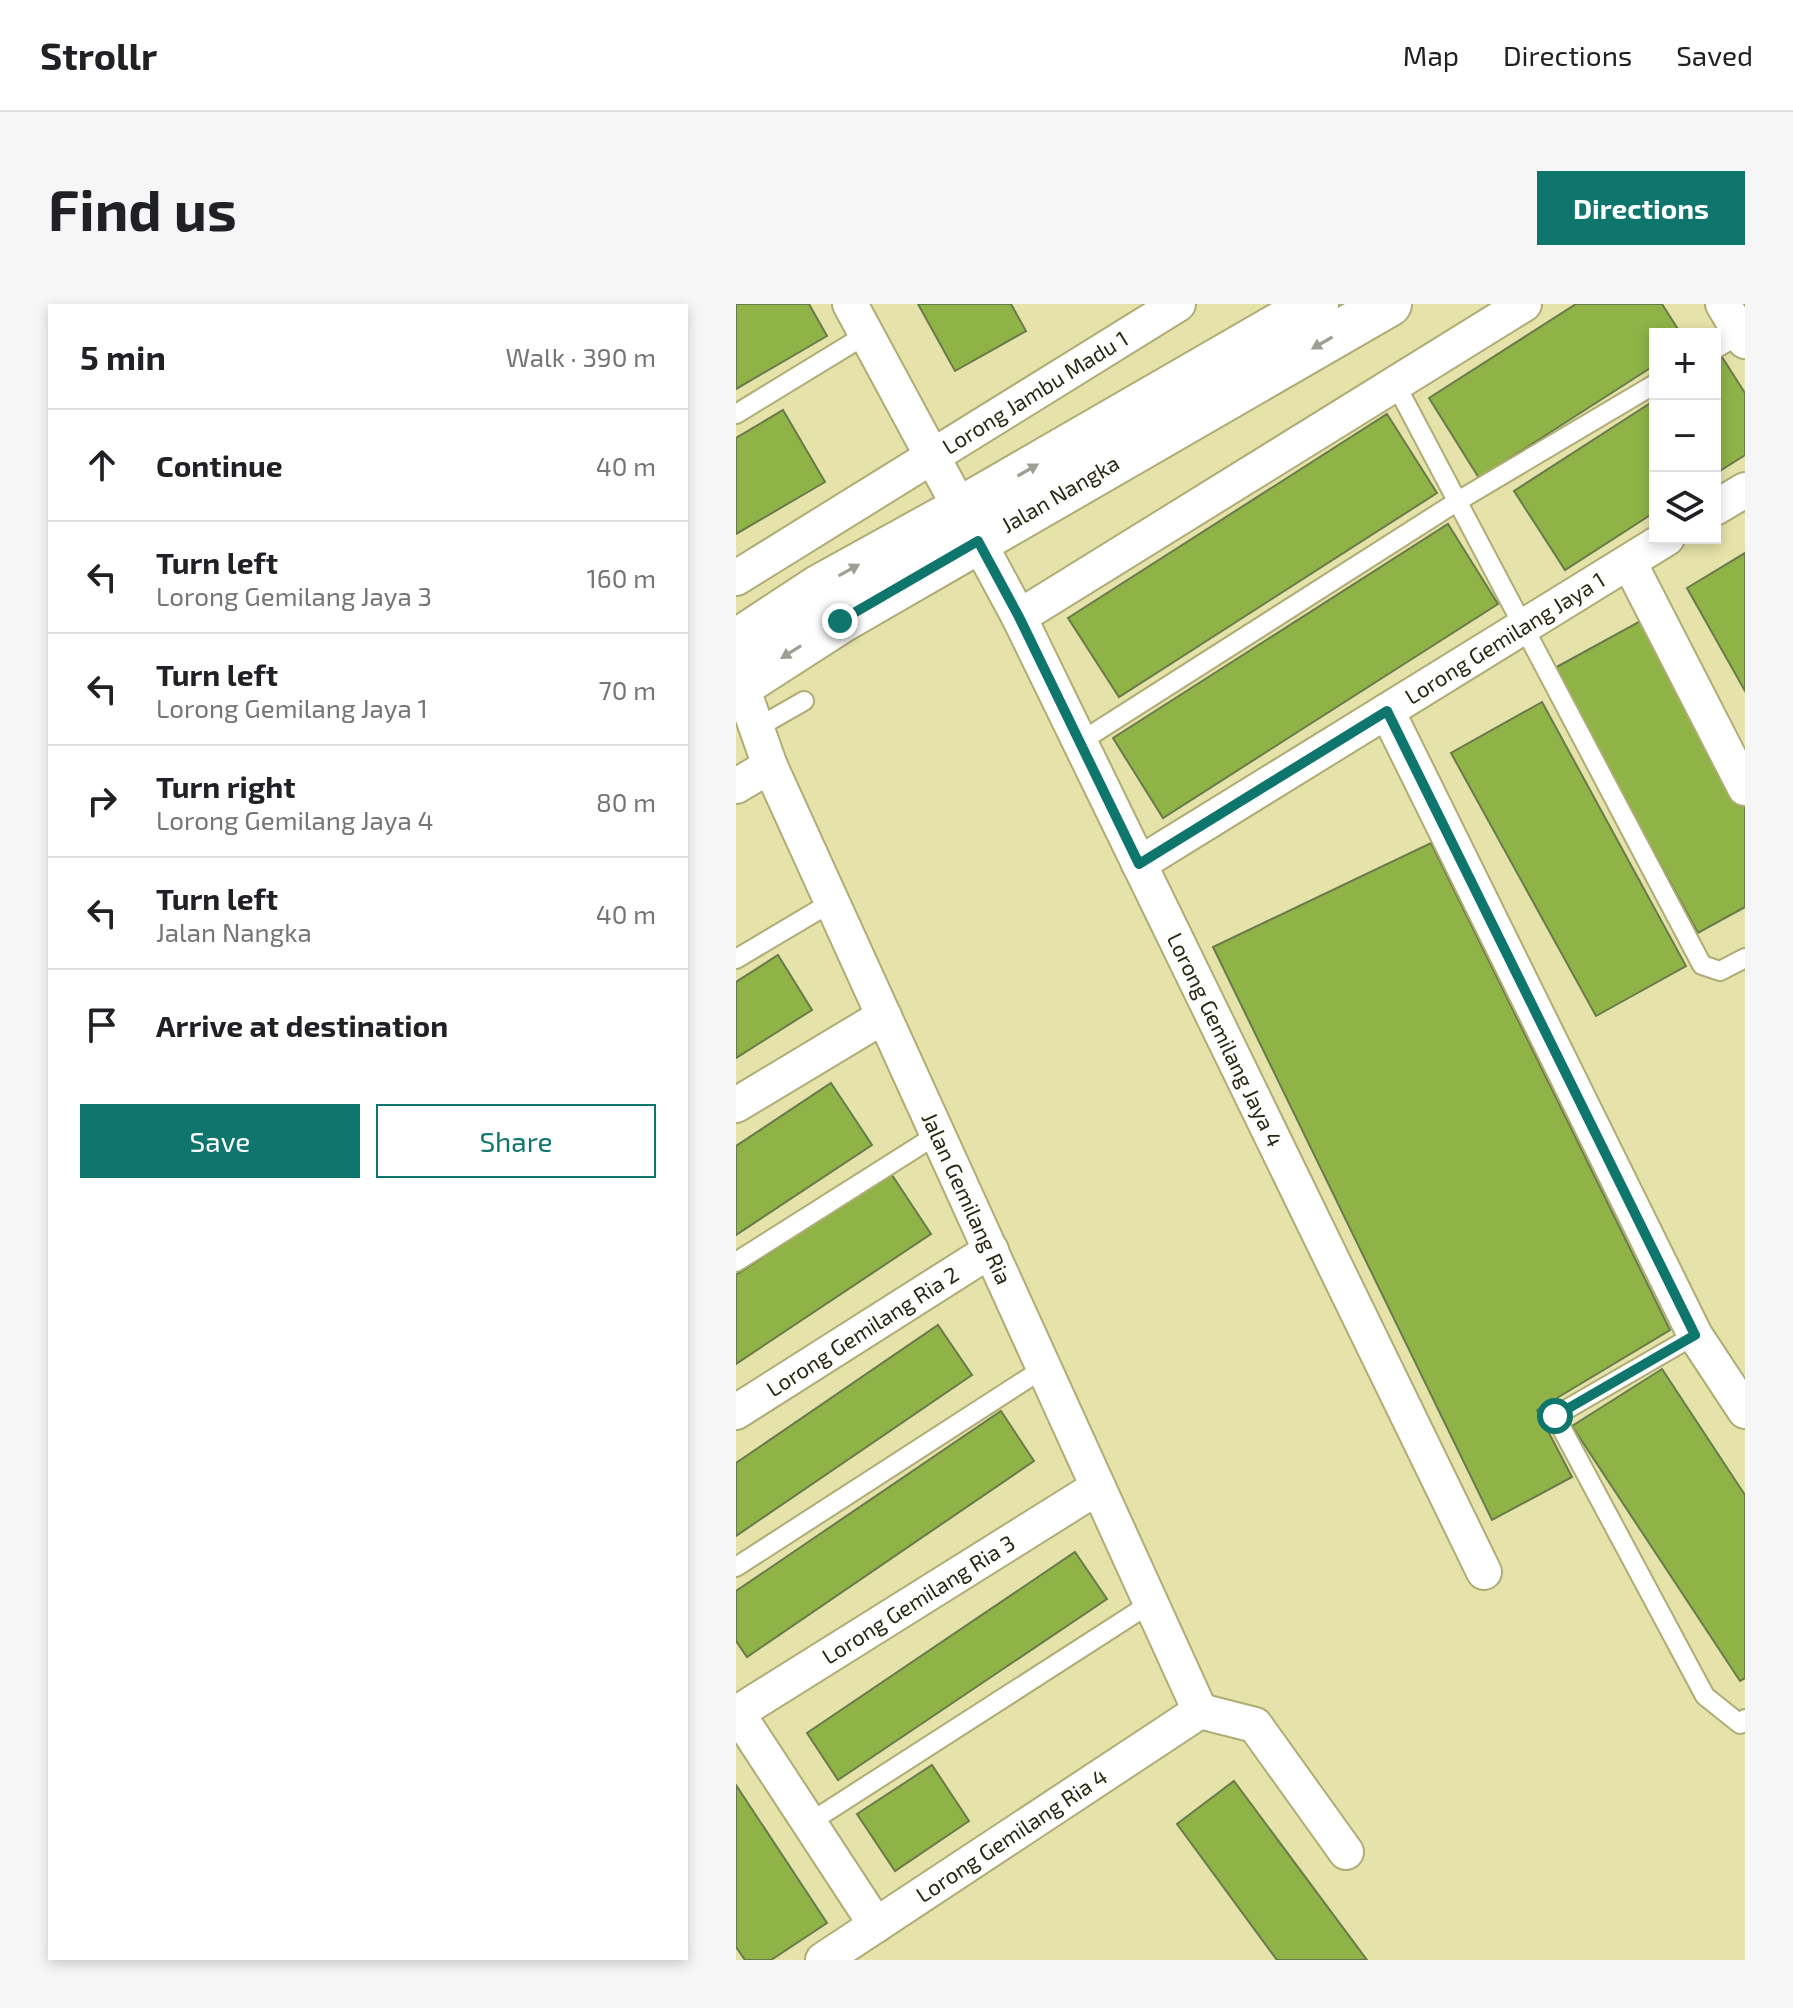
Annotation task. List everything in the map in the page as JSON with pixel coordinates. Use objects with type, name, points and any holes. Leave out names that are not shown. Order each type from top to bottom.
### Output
[{"type":"street","name":"Lorong Gemilang Jaya 4","points":[[850,304],[1019,617],[1484,1572]]},
{"type":"street","name":"Lorong Jambu Madu 1","points":[[736,578],[1178,304]]},
{"type":"street","name":"Jalan Nangka","points":[[970,525],[1389,304]]},
{"type":"street","points":[[1019,617],[1524,304]]},
{"type":"street","points":[[1723,304],[1734,341]]},
{"type":"street","name":"Jalan Nangka","points":[[738,671],[840,621],[970,525],[1305,307]]},
{"type":"street","points":[[1721,504],[1745,490]]},
{"type":"street","name":"Lorong Gemilang Jaya 1","points":[[1139,864],[1658,544]]},
{"type":"street","points":[[1629,562],[1745,788]]},
{"type":"street","name":"Jalan Gemilang Ria","points":[[738,671],[755,729],[770,766],[1200,1711]]},
{"type":"street","points":[[1387,711],[1695,1335],[1745,1411]]},
{"type":"street","points":[[736,786],[770,766]]},
{"type":"street","points":[[736,1105],[884,1016]]},
{"type":"street","name":"Lorong Gemilang Ria 2","points":[[736,1412],[991,1250]]},
{"type":"street","name":"Lorong Gemilang Ria 3","points":[[737,1712],[1098,1487]]},
{"type":"street","points":[[1200,1711],[1255,1725],[1346,1852]]},
{"type":"street","name":"Lorong Gemilang Ria 4","points":[[823,1960],[1200,1711]]},
{"type":"street","points":[[737,1712],[876,1925]]},
{"type":"lane","points":[[736,414],[867,334]]},
{"type":"lane","points":[[1396,385],[1702,965],[1720,971],[1745,958]]},
{"type":"lane","points":[[1080,742],[1458,501],[1649,388]]},
{"type":"lane","points":[[755,729],[804,701]]},
{"type":"lane","points":[[736,959],[832,902]]},
{"type":"lane","points":[[736,1262],[938,1134]]},
{"type":"lane","points":[[1695,1335],[1555,1416],[1705,1696],[1740,1724],[1745,1719]]},
{"type":"lane","points":[[736,1567],[1044,1368]]},
{"type":"lane","points":[[809,1823],[1151,1603]]},
{"type":"building","points":[[736,304],[809,304],[827,336],[736,389]]},
{"type":"building","points":[[918,304],[1011,304],[1026,331],[955,371]]},
{"type":"building","points":[[1576,304],[1662,304],[1677,328],[1649,328],[1649,369],[1479,478],[1429,398]]},
{"type":"building","points":[[1721,358],[1745,393],[1745,455],[1721,470],[1721,400]]},
{"type":"building","points":[[1649,404],[1649,516],[1565,570],[1514,491]]},
{"type":"building","points":[[783,410],[825,482],[736,534],[736,438]]},
{"type":"building","points":[[1387,414],[1437,493],[1119,697],[1068,618]]},
{"type":"building","points":[[1448,524],[1498,604],[1163,818],[1113,738]]},
{"type":"building","points":[[1745,553],[1745,691],[1687,588]]},
{"type":"building","points":[[1644,619],[1745,804],[1745,907],[1698,933],[1553,669]]},
{"type":"building","points":[[1542,702],[1686,966],[1596,1016],[1451,753]]},
{"type":"building","points":[[1431,843],[1670,1330],[1537,1410],[1572,1477],[1492,1520],[1213,947]]},
{"type":"building","points":[[778,955],[812,1010],[736,1058],[736,982]]},
{"type":"building","points":[[831,1083],[872,1145],[736,1235],[736,1146]]},
{"type":"building","points":[[890,1172],[931,1234],[736,1364],[736,1275]]},
{"type":"building","points":[[938,1325],[972,1375],[736,1536],[736,1463]]},
{"type":"building","points":[[1662,1369],[1745,1495],[1745,1678],[1740,1681],[1572,1426]]},
{"type":"building","points":[[1001,1411],[1034,1461],[747,1657],[736,1641],[736,1591]]},
{"type":"building","points":[[1075,1552],[1107,1599],[838,1780],[807,1733]]},
{"type":"building","points":[[932,1765],[969,1821],[895,1871],[857,1814]]},
{"type":"building","points":[[1234,1781],[1367,1960],[1277,1960],[1177,1824]]},
{"type":"building","points":[[736,1785],[827,1923],[771,1960],[745,1960],[736,1947]]},
{"type":"route","points":[[840,621],[978,541],[1019,617],[1139,864],[1387,711],[1695,1335],[1555,1416]]}]
